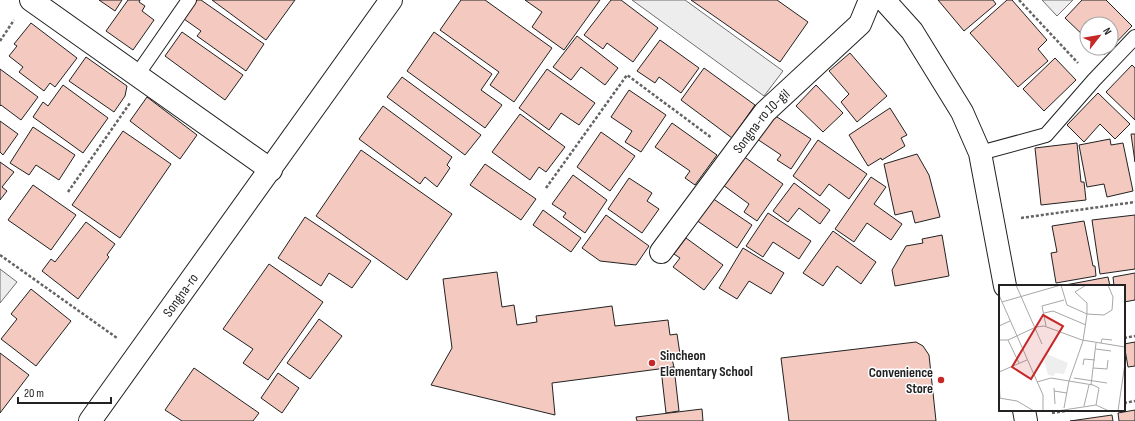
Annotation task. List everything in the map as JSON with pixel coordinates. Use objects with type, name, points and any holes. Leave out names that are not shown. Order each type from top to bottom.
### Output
[{"type":"street","points":[[31,0],[271,170]]},
{"type":"street","name":"Songna-ro","points":[[90,421],[271,170],[391,0]]},
{"type":"street","name":"Songna-ro 10-gil","points":[[661,252],[765,112],[860,24],[870,0]]},
{"type":"street","points":[[884,0],[912,31],[962,112],[980,153],[1004,285]]},
{"type":"street","points":[[1024,411],[1026,421]]},
{"type":"lane","points":[[141,78],[189,0]]},
{"type":"lane","points":[[980,153],[1046,135],[1094,80],[1135,37]]},
{"type":"path","points":[[1019,0],[1094,80]]},
{"type":"path","points":[[546,188],[627,76],[734,154]]},
{"type":"path","points":[[68,192],[141,78]]},
{"type":"path","points":[[993,222],[1135,202]]},
{"type":"path","points":[[0,255],[139,353]]},
{"type":"path","points":[[1125,338],[1135,336]]},
{"type":"path","points":[[1125,403],[1135,401]]},
{"type":"shaded area","points":[[632,0],[685,0],[783,71],[764,96]]},
{"type":"shaded area","points":[[1042,0],[1073,0],[1057,16]]},
{"type":"shaded area","points":[[0,269],[17,282],[0,303]]},
{"type":"building","points":[[99,0],[122,0],[115,11]]},
{"type":"building","points":[[128,0],[140,0],[139,2],[145,6],[142,11],[154,20],[133,50],[106,31]]},
{"type":"building","points":[[197,0],[201,0],[264,44],[246,71],[197,36],[201,31],[184,19]]},
{"type":"building","points":[[212,0],[295,0],[266,40]]},
{"type":"building","points":[[461,0],[485,0],[552,48],[514,102],[490,85],[499,72],[440,30]]},
{"type":"building","points":[[525,0],[600,0],[564,50],[532,27],[542,12]]},
{"type":"building","points":[[611,0],[621,0],[658,28],[633,62],[607,43],[603,49],[584,35]]},
{"type":"building","points":[[691,0],[777,0],[808,22],[780,62]]},
{"type":"building","points":[[938,0],[993,0],[996,4],[964,31]]},
{"type":"building","points":[[1007,0],[1012,0],[1047,40],[1038,49],[1048,61],[1018,87],[970,33]]},
{"type":"building","points":[[1082,0],[1106,0],[1132,26],[1119,40],[1119,16],[1079,16],[1079,31],[1065,18]]},
{"type":"building","points":[[31,23],[77,58],[55,87],[50,83],[44,91],[19,72],[23,67],[9,56],[17,46],[14,44]]},
{"type":"building","points":[[182,32],[243,75],[225,100],[165,56]]},
{"type":"building","points":[[434,32],[492,74],[481,90],[502,105],[485,128],[407,71]]},
{"type":"building","points":[[577,36],[618,68],[605,85],[581,67],[571,80],[553,67]]},
{"type":"building","points":[[660,40],[699,68],[681,93],[659,77],[655,83],[637,71]]},
{"type":"building","points":[[850,53],[887,96],[857,122],[841,102],[849,94],[829,71]]},
{"type":"building","points":[[86,57],[127,86],[125,96],[114,112],[69,81]]},
{"type":"building","points":[[1055,58],[1076,80],[1044,111],[1023,89]]},
{"type":"building","points":[[1132,65],[1135,68],[1135,120],[1106,92]]},
{"type":"building","points":[[704,68],[755,105],[732,138],[681,100]]},
{"type":"building","points":[[0,69],[38,97],[21,120],[1,105],[0,106]]},
{"type":"building","points":[[547,69],[595,103],[579,125],[561,113],[549,130],[519,108]]},
{"type":"building","points":[[402,77],[481,135],[465,155],[387,97]]},
{"type":"building","points":[[63,85],[108,118],[83,153],[33,117],[43,102],[48,106]]},
{"type":"building","points":[[816,85],[843,113],[823,132],[796,106]]},
{"type":"building","points":[[629,90],[666,115],[641,152],[625,142],[632,131],[611,117]]},
{"type":"building","points":[[1098,93],[1130,124],[1115,139],[1100,124],[1084,142],[1067,125]]},
{"type":"building","points":[[147,97],[197,135],[180,159],[130,121]]},
{"type":"building","points":[[383,106],[452,157],[447,165],[450,168],[437,187],[425,177],[420,184],[359,139]]},
{"type":"building","points":[[890,108],[907,135],[901,138],[905,146],[882,160],[881,158],[868,166],[849,135]]},
{"type":"building","points":[[520,114],[565,147],[546,172],[539,167],[530,180],[492,152]]},
{"type":"building","points":[[774,115],[811,139],[791,169],[777,160],[781,155],[757,139]]},
{"type":"building","points":[[0,121],[18,134],[3,155],[0,152]]},
{"type":"building","points":[[672,123],[717,155],[695,185],[685,178],[690,171],[655,147]]},
{"type":"building","points":[[33,127],[75,155],[59,180],[36,165],[29,175],[10,163]]},
{"type":"building","points":[[123,131],[171,164],[120,238],[72,205]]},
{"type":"building","points":[[601,132],[635,156],[610,191],[577,167]]},
{"type":"building","points":[[1131,134],[1135,134],[1135,162]]},
{"type":"building","points":[[1110,139],[1111,145],[1123,143],[1133,191],[1107,197],[1104,184],[1087,187],[1079,145]]},
{"type":"building","points":[[818,140],[867,174],[849,199],[829,184],[820,196],[793,176]]},
{"type":"building","points":[[1077,143],[1081,182],[1084,182],[1086,200],[1041,205],[1035,148]]},
{"type":"building","points":[[361,150],[452,214],[407,280],[316,216]]},
{"type":"building","points":[[917,154],[929,175],[940,217],[915,223],[912,211],[895,215],[884,164]]},
{"type":"building","points":[[743,156],[783,184],[757,221],[744,212],[749,204],[723,185]]},
{"type":"building","points":[[0,162],[14,172],[2,187],[7,191],[0,200]]},
{"type":"building","points":[[485,164],[536,199],[521,220],[470,185]]},
{"type":"building","points":[[573,175],[607,200],[585,233],[563,217],[566,213],[552,204]]},
{"type":"building","points":[[871,177],[886,187],[874,204],[902,224],[891,240],[867,223],[854,242],[835,229]]},
{"type":"building","points":[[629,178],[652,193],[647,201],[659,209],[642,233],[608,209]]},
{"type":"building","points":[[794,183],[830,210],[820,224],[799,208],[788,222],[773,211]]},
{"type":"building","points":[[33,185],[76,215],[51,250],[8,220]]},
{"type":"building","points":[[712,198],[752,225],[737,248],[696,220]]},
{"type":"building","points":[[543,210],[581,238],[571,252],[533,225]]},
{"type":"building","points":[[768,213],[811,241],[799,259],[773,242],[763,257],[746,246]]},
{"type":"building","points":[[606,215],[649,246],[636,265],[600,261],[582,248]]},
{"type":"building","points":[[1135,215],[1135,269],[1100,274],[1092,220]]},
{"type":"building","points":[[305,217],[371,261],[352,288],[329,273],[321,286],[278,258]]},
{"type":"building","points":[[1084,221],[1096,276],[1056,283],[1051,253],[1057,252],[1052,226]]},
{"type":"building","points":[[86,222],[115,244],[107,255],[109,257],[78,299],[42,271],[51,259],[55,262]]},
{"type":"building","points":[[833,231],[876,262],[861,284],[837,266],[823,286],[803,273]]},
{"type":"building","points":[[942,235],[949,276],[895,286],[892,270],[906,246],[923,243],[922,239]]},
{"type":"building","points":[[686,238],[723,265],[704,290],[673,267],[680,258],[674,254]]},
{"type":"building","points":[[743,248],[784,273],[771,294],[749,281],[737,299],[719,288]]},
{"type":"building","points":[[269,264],[323,302],[268,380],[243,363],[253,349],[223,329]]},
{"type":"building","points":[[497,272],[502,307],[514,305],[517,325],[537,322],[536,316],[612,306],[615,326],[668,320],[670,335],[677,334],[680,354],[671,355],[674,367],[552,383],[555,415],[431,385],[452,348],[443,279]]},
{"type":"building","points":[[1135,273],[1135,300],[1125,302],[1125,285],[1114,285],[1113,277]]},
{"type":"building","points":[[1108,277],[1110,285],[1065,285]]},
{"type":"building","points":[[31,289],[71,321],[36,366],[1,339],[17,319],[11,314]]},
{"type":"building","points":[[319,319],[342,336],[310,379],[287,363]]},
{"type":"building","points":[[916,342],[923,346],[929,355],[936,421],[789,421],[781,358]]},
{"type":"building","points":[[1135,342],[1135,366],[1128,367],[1125,344]]},
{"type":"building","points":[[0,353],[29,375],[0,413]]},
{"type":"building","points":[[674,367],[679,411],[666,413],[661,369]]},
{"type":"building","points":[[194,368],[259,413],[253,421],[182,421],[165,410]]},
{"type":"building","points":[[278,373],[299,388],[282,413],[261,398]]},
{"type":"building","points":[[702,409],[703,421],[637,421],[636,417]]},
{"type":"building","points":[[1135,410],[1135,421],[1119,421],[1118,413]]},
{"type":"building","points":[[1112,415],[1113,421],[1070,421]]},
{"type":"place","name":"Sincheon Elementary School","points":[[652,363]]},
{"type":"place","name":"Convenience Store","points":[[941,380]]}]
